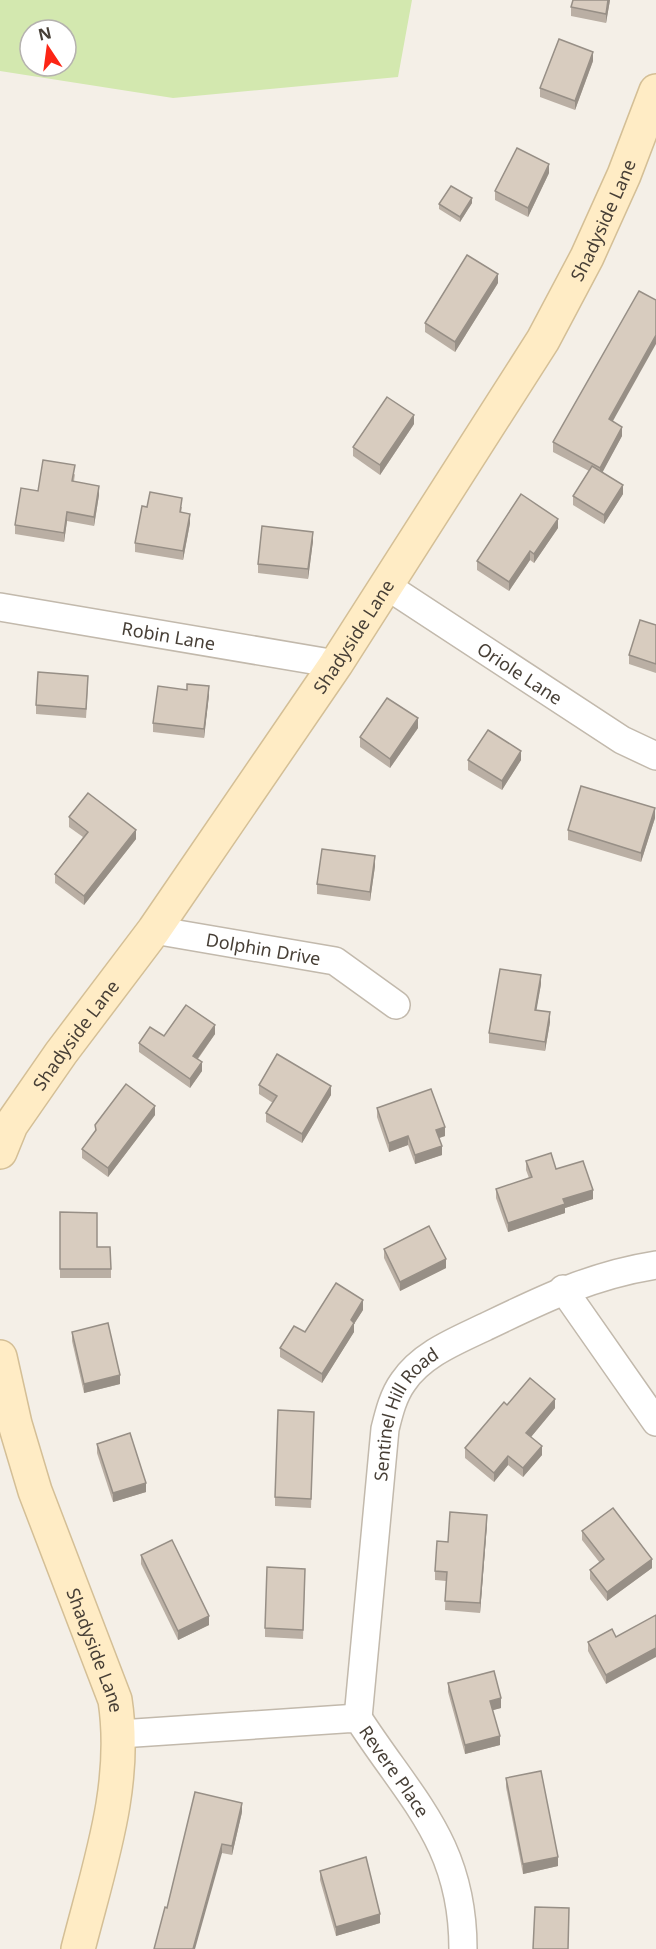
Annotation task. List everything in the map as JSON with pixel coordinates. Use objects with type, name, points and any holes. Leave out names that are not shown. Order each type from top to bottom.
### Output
[{"type":"street","name":"Shadyside Lane","points":[[0,1152],[11,1125],[61,1053],[154,930],[336,664],[543,340],[601,227],[656,92]]},
{"type":"street","name":"Oriole Lane","points":[[387,586],[622,740],[656,756]]},
{"type":"street","name":"Robin Lane","points":[[0,607],[336,664]]},
{"type":"street","name":"Dolphin Drive","points":[[154,930],[335,961],[396,1005]]},
{"type":"street","name":"Sentinel Hill Road","points":[[358,1718],[385,1429],[391,1406],[403,1382],[419,1364],[441,1348],[563,1289],[656,1265]]},
{"type":"street","points":[[563,1289],[656,1422]]},
{"type":"street","name":"Shadyside Lane","points":[[0,1357],[15,1424],[35,1491],[115,1700],[120,1734],[119,1773],[111,1818],[78,1949]]},
{"type":"street","name":"Revere Place","points":[[120,1734],[358,1718],[435,1830],[449,1860],[458,1889],[463,1921],[463,1949]]},
{"type":"green space","points":[[0,0],[412,0],[398,77],[173,98],[45,78],[78,78],[78,18],[18,18],[18,74],[0,71]]},
{"type":"building","points":[[573,0],[608,0],[606,14],[571,7]]},
{"type":"building","points":[[559,39],[593,52],[575,101],[540,88]]},
{"type":"building","points":[[517,148],[549,164],[528,208],[495,191]]},
{"type":"building","points":[[451,186],[472,198],[460,217],[439,204]]},
{"type":"building","points":[[467,255],[498,274],[455,342],[425,323]]},
{"type":"building","points":[[639,291],[656,300],[656,335],[609,419],[622,427],[600,468],[553,442]]},
{"type":"building","points":[[387,397],[414,415],[380,465],[353,447]]},
{"type":"building","points":[[43,460],[75,465],[72,481],[99,486],[94,517],[67,512],[64,533],[15,525],[21,488],[38,491]]},
{"type":"building","points":[[592,466],[623,485],[604,515],[573,496]]},
{"type":"building","points":[[150,492],[182,498],[180,512],[190,514],[183,551],[135,543],[142,506],[147,507]]},
{"type":"building","points":[[521,494],[558,519],[534,554],[530,551],[509,582],[477,561]]},
{"type":"building","points":[[262,526],[313,532],[308,569],[258,564]]},
{"type":"building","points":[[640,620],[656,625],[656,664],[629,655]]},
{"type":"building","points":[[38,672],[88,676],[86,709],[36,705]]},
{"type":"building","points":[[187,684],[209,686],[204,729],[153,723],[158,686],[187,690]]},
{"type":"building","points":[[387,698],[418,718],[390,759],[360,737]]},
{"type":"building","points":[[488,730],[521,751],[502,781],[468,760]]},
{"type":"building","points":[[581,786],[655,808],[641,853],[568,830]]},
{"type":"building","points":[[88,793],[136,830],[84,896],[55,874],[88,832],[69,817]]},
{"type":"building","points":[[322,849],[375,856],[370,892],[317,884]]},
{"type":"building","points":[[500,969],[541,975],[535,1010],[550,1012],[545,1042],[489,1033]]},
{"type":"building","points":[[186,1005],[215,1025],[193,1056],[202,1062],[190,1079],[139,1043],[150,1027],[164,1036]]},
{"type":"building","points":[[277,1054],[331,1086],[302,1134],[266,1113],[277,1096],[259,1085]]},
{"type":"building","points":[[126,1084],[155,1106],[108,1168],[82,1149],[96,1130],[95,1125]]},
{"type":"building","points":[[431,1089],[445,1127],[436,1130],[442,1146],[415,1155],[408,1136],[389,1143],[377,1108]]},
{"type":"building","points":[[551,1153],[556,1169],[583,1161],[593,1190],[563,1199],[565,1204],[508,1223],[496,1189],[532,1177],[526,1161]]},
{"type":"building","points":[[60,1212],[97,1213],[97,1247],[110,1247],[111,1269],[60,1269]]},
{"type":"building","points":[[429,1226],[446,1259],[400,1282],[384,1249]]},
{"type":"building","points":[[336,1283],[363,1300],[351,1320],[354,1323],[322,1374],[280,1348],[294,1326],[305,1332]]},
{"type":"building","points":[[108,1323],[120,1375],[84,1384],[72,1332]]},
{"type":"building","points":[[530,1378],[555,1399],[526,1433],[542,1446],[523,1468],[508,1456],[494,1473],[465,1448],[504,1402],[507,1405]]},
{"type":"building","points":[[278,1410],[314,1412],[311,1499],[275,1497]]},
{"type":"building","points":[[130,1433],[146,1483],[113,1493],[97,1444]]},
{"type":"building","points":[[613,1508],[652,1559],[607,1592],[590,1570],[604,1559],[582,1531]]},
{"type":"building","points":[[450,1512],[487,1515],[480,1603],[445,1601],[447,1572],[435,1571],[437,1541],[448,1542]]},
{"type":"building","points":[[172,1540],[209,1616],[178,1631],[141,1555]]},
{"type":"building","points":[[267,1567],[305,1569],[303,1630],[265,1628]]},
{"type":"building","points":[[656,1615],[656,1648],[606,1675],[588,1642],[612,1629],[616,1637]]},
{"type":"building","points":[[494,1671],[501,1698],[490,1701],[500,1736],[465,1745],[448,1683]]},
{"type":"building","points":[[541,1771],[558,1857],[523,1864],[506,1778]]},
{"type":"building","points":[[195,1792],[242,1803],[232,1846],[222,1844],[193,1949],[154,1949],[165,1907],[167,1908]]},
{"type":"building","points":[[366,1857],[380,1914],[336,1927],[320,1871]]},
{"type":"building","points":[[535,1907],[569,1908],[568,1949],[533,1949]]}]
